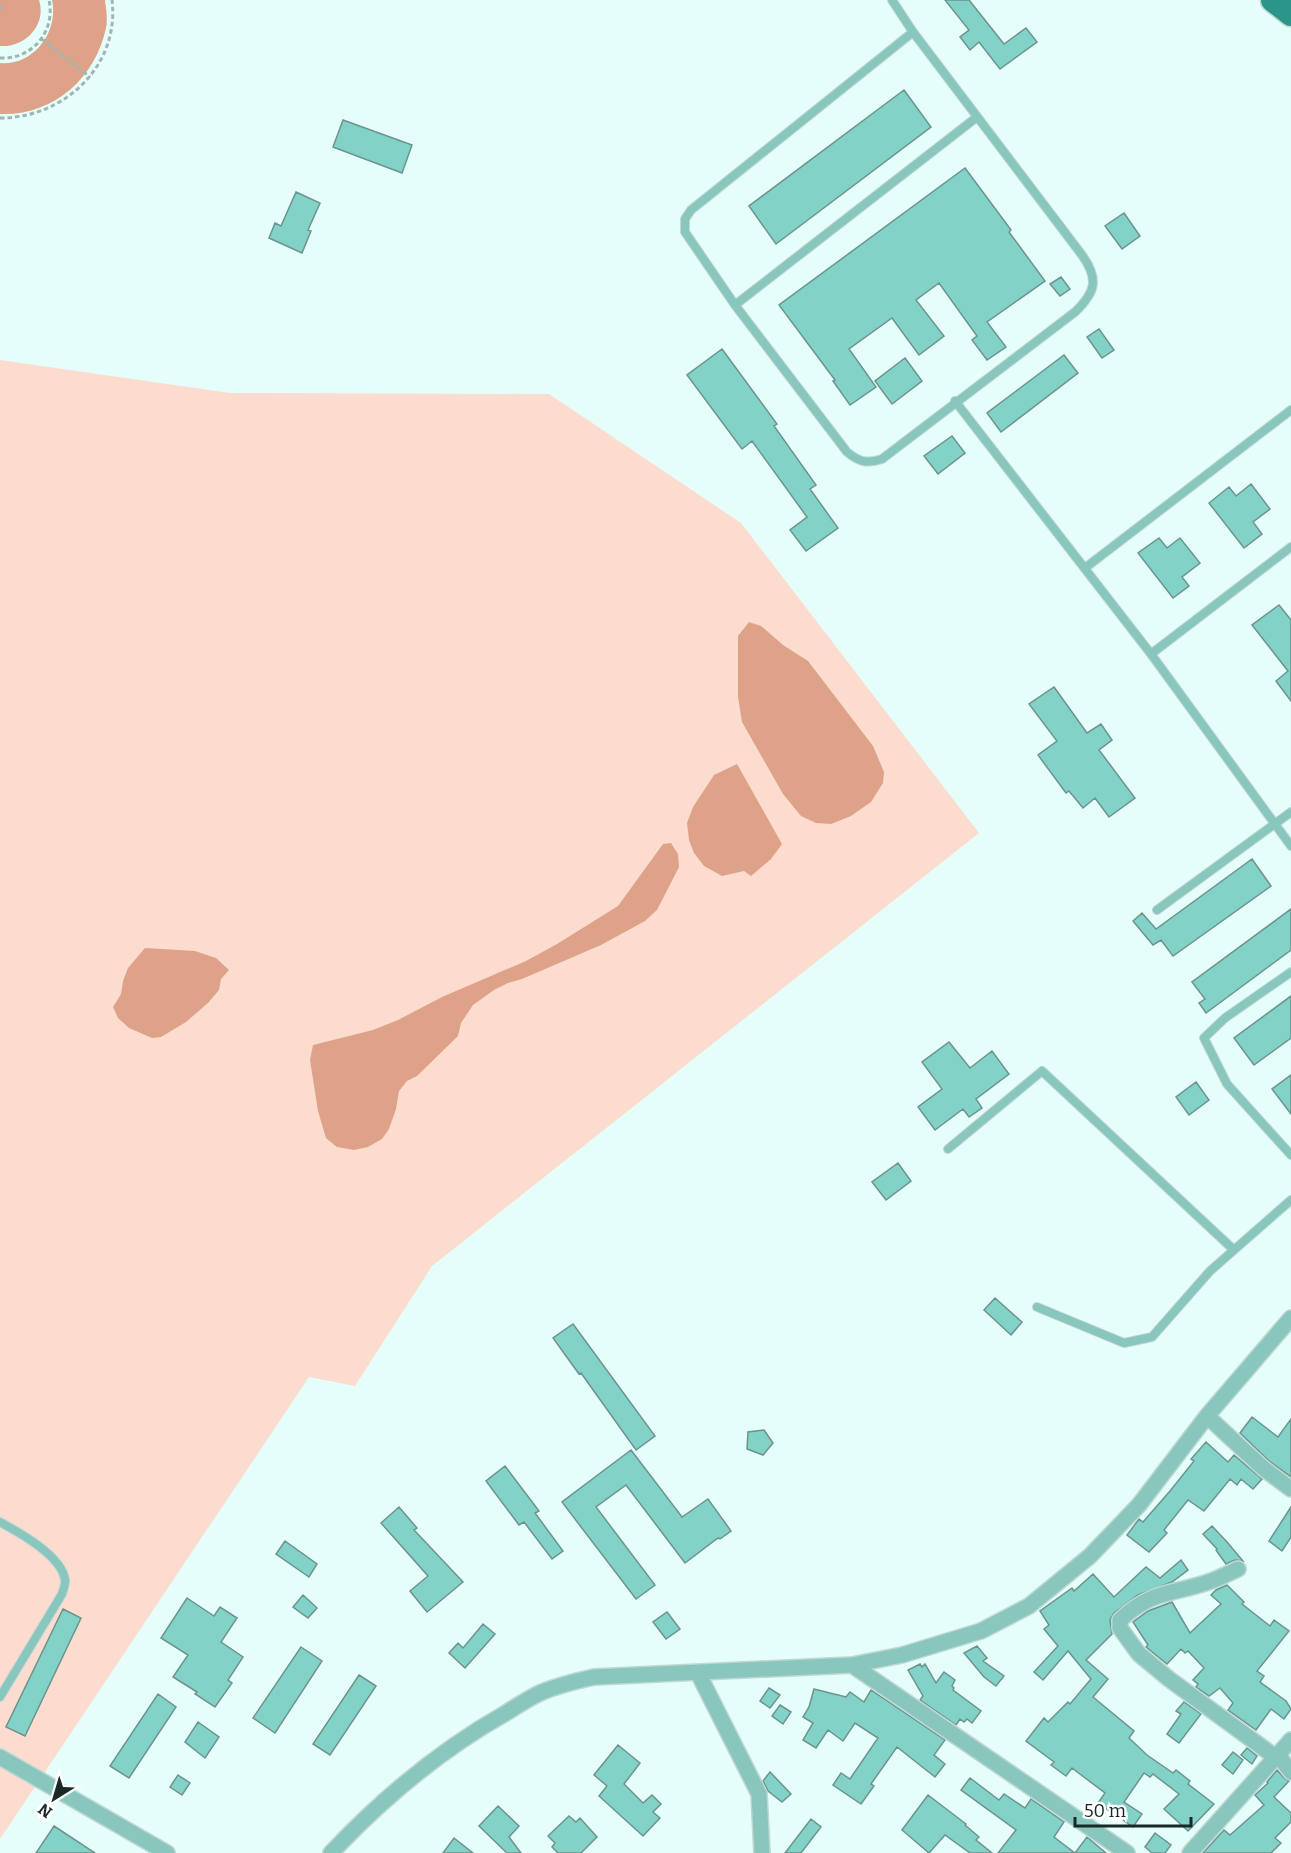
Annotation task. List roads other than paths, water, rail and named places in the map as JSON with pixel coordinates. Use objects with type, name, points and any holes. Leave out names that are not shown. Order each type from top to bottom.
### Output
[{"type":"main road","points":[[1274,0],[1291,14]]},
{"type":"street","points":[[331,1853],[361,1821],[420,1770],[481,1727],[540,1693],[567,1683],[594,1677],[852,1665],[902,1655],[981,1631],[1029,1606],[1090,1556],[1139,1505],[1207,1416],[1291,1318]]},
{"type":"street","points":[[1207,1416],[1263,1468],[1291,1489]]},
{"type":"street","points":[[1238,1569],[1211,1581],[1163,1593],[1136,1605],[1120,1620],[1120,1628],[1139,1654],[1169,1679],[1276,1755],[1291,1772]]},
{"type":"street","points":[[852,1665],[1127,1853]]},
{"type":"street","points":[[698,1673],[759,1794],[762,1853]]},
{"type":"street","points":[[1190,1853],[1291,1740]]},
{"type":"street","points":[[0,1757],[167,1853]]},
{"type":"lane","points":[[892,0],[913,32],[1092,268],[1094,280],[1092,292],[1075,312],[882,459],[864,463],[847,452],[735,305],[685,232],[685,219],[691,210],[913,32]]},
{"type":"lane","points":[[735,305],[977,117]]},
{"type":"lane","points":[[956,401],[1151,654],[1291,846]]},
{"type":"lane","points":[[1084,568],[1291,410]]},
{"type":"lane","points":[[1151,654],[1291,547]]},
{"type":"lane","points":[[1157,910],[1291,812]]},
{"type":"lane","points":[[1291,972],[1225,1018],[1204,1038],[1227,1084],[1291,1155]]},
{"type":"lane","points":[[948,1149],[1042,1071],[1234,1250]]},
{"type":"lane","points":[[1037,1307],[1124,1343],[1152,1337],[1210,1271],[1291,1200]]},
{"type":"lane","points":[[0,1522],[28,1538],[58,1564],[65,1581],[62,1594],[0,1697]]}]
